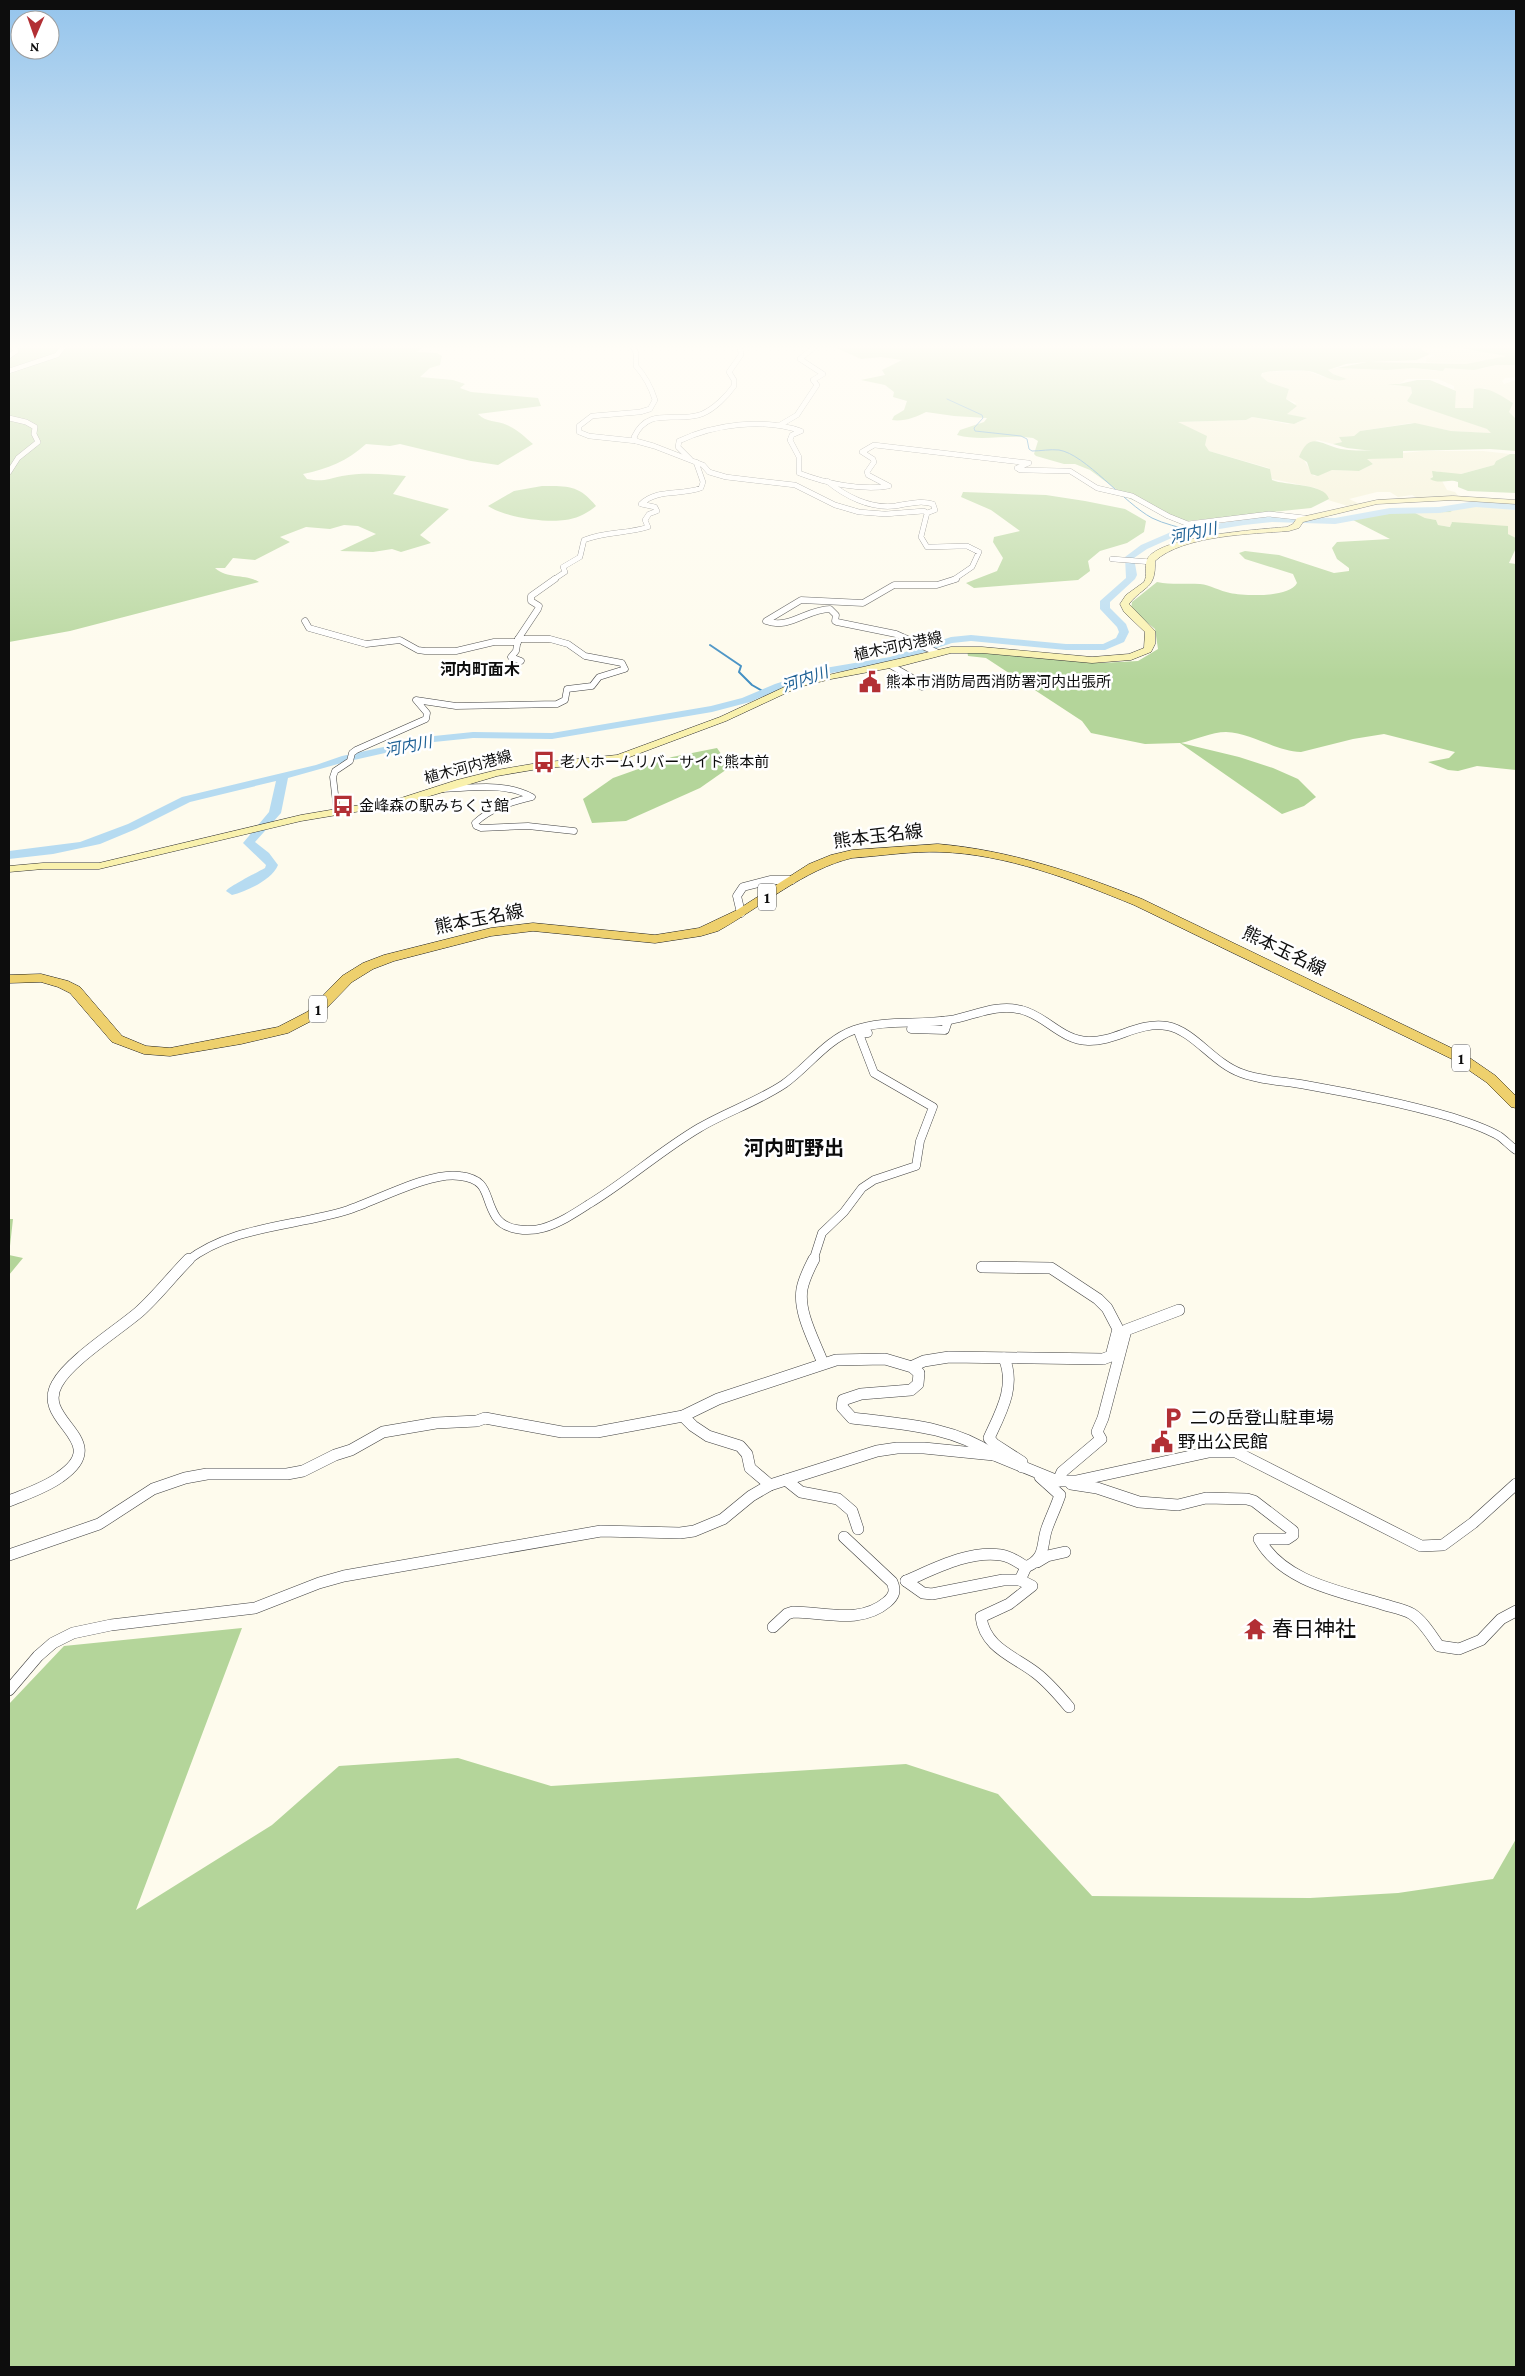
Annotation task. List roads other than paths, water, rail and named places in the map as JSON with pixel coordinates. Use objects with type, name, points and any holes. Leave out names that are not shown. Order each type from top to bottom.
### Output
[{"type":"main road","points":[[1152,562],[1154,556],[1193,540],[1300,521],[1377,502],[1453,498],[1516,502]]},
{"type":"main road","name":"植木河内港線","points":[[9,869],[43,866],[99,866],[337,811],[403,801],[460,782],[521,768],[619,758],[723,720],[796,685],[830,676],[890,665],[934,651],[964,649],[1092,660],[1131,657],[1148,650],[1150,631],[1127,610],[1124,604],[1148,586],[1152,574],[1152,562]]},
{"type":"main road","name":"熊本玉名線","points":[[9,979],[41,978],[63,984],[75,990],[117,1039],[144,1050],[185,1050],[283,1030],[312,1015],[347,980],[368,966],[388,958],[486,933],[533,927],[562,928],[639,939],[670,938],[714,928],[823,862],[852,854],[946,848],[976,851],[1007,858],[1094,884],[1138,902],[1459,1057],[1490,1079],[1516,1104]]},
{"type":"street","points":[[9,472],[18,458]]},
{"type":"street","points":[[683,458],[703,465],[709,472],[726,477],[772,481],[802,488],[835,505],[859,512],[885,514],[916,511],[927,513],[935,510],[933,504],[913,501],[893,506],[872,504],[849,495],[827,481]]},
{"type":"street","points":[[521,661],[511,657],[516,651],[518,640],[526,624],[533,620],[539,610],[539,606],[531,601],[531,596],[565,572],[563,567],[565,564],[580,556],[584,540],[604,533],[626,534],[648,527],[645,520],[649,514],[657,511],[655,507],[641,504],[643,501],[657,494],[693,491],[701,488],[703,482],[694,462],[690,458]]},
{"type":"street","points":[[799,458],[798,472],[804,476],[875,488],[889,486],[868,475],[867,472],[874,462],[871,458]]},
{"type":"street","points":[[982,458],[1028,463],[1018,468],[1020,470],[1070,471],[1097,488],[1132,496],[1168,516],[1188,524],[1269,514],[1300,521]]},
{"type":"street","points":[[927,513],[921,538],[927,547],[934,549],[966,546],[974,548],[979,552],[974,565],[968,573],[938,584],[901,584],[888,587],[869,602],[863,604],[801,600],[766,621],[773,624],[790,623],[810,611],[823,608],[834,612],[837,622],[896,634],[934,651]]},
{"type":"street","points":[[1112,559],[1152,562]]},
{"type":"street","points":[[305,622],[309,628],[350,641],[366,644],[400,640],[418,650],[425,651],[456,651],[494,642],[550,639],[568,644],[586,656],[622,663],[625,669],[599,677],[592,686],[567,689],[565,700],[557,704],[456,706],[420,699],[416,703],[426,713],[426,719],[352,753],[350,761],[335,771],[333,777],[337,811]]},
{"type":"street","points":[[890,665],[922,686]]},
{"type":"street","points":[[440,789],[496,788],[516,790],[532,797],[513,801],[493,810],[475,823],[476,826],[481,828],[528,826],[574,830]]},
{"type":"street","points":[[741,913],[737,896],[743,887],[770,880],[792,880]]},
{"type":"street","points":[[9,1502],[51,1483],[76,1464],[80,1452],[79,1440],[54,1407],[52,1396],[56,1384],[64,1373],[141,1310],[188,1260],[219,1241],[240,1234],[345,1211],[442,1175],[456,1174],[475,1179],[483,1185],[490,1196],[492,1208],[498,1220],[518,1229],[542,1229],[558,1223],[603,1196],[697,1129],[763,1097],[784,1084],[842,1035],[867,1027],[945,1021],[1002,1008],[1028,1011],[1041,1017],[1071,1039],[1096,1042],[1108,1040],[1145,1025],[1167,1026],[1188,1035],[1231,1070],[1246,1075],[1386,1100],[1489,1130],[1510,1141],[1516,1150]]},
{"type":"street","points":[[822,1361],[801,1299],[802,1287],[820,1250],[822,1233],[844,1212],[862,1188],[874,1180],[916,1166],[920,1141],[933,1108],[874,1073],[859,1034],[908,1029],[945,1030],[947,1024],[945,1021]]},
{"type":"street","points":[[913,1366],[924,1361],[949,1358],[1103,1359],[1111,1356],[1118,1329],[1107,1308],[1098,1299],[1051,1268],[982,1267]]},
{"type":"street","points":[[1062,1481],[1062,1472],[1101,1439],[1097,1432],[1104,1421],[1108,1397],[1125,1343],[1126,1330],[1179,1310]]},
{"type":"street","points":[[9,1555],[99,1524],[153,1489],[171,1482],[207,1474],[269,1475],[303,1471],[334,1454],[351,1450],[383,1432],[436,1423],[477,1421],[485,1418],[562,1432],[597,1432],[682,1416],[718,1399],[814,1367],[822,1361],[850,1358],[899,1360],[913,1366],[920,1375],[920,1381],[915,1388],[905,1392],[858,1393],[850,1396],[843,1400],[842,1407],[846,1414],[852,1418],[932,1429],[969,1440],[987,1448],[994,1455]]},
{"type":"street","points":[[1004,1358],[1010,1368],[1009,1389],[990,1438],[994,1444],[1014,1455],[1022,1462],[1022,1467]]},
{"type":"street","points":[[682,1416],[687,1423],[727,1445],[740,1446],[747,1454],[750,1468],[770,1485]]},
{"type":"street","points":[[9,1690],[38,1656],[53,1643],[72,1633],[111,1625],[255,1608],[332,1578],[601,1531],[680,1533],[694,1531],[722,1519],[750,1496],[770,1485],[877,1451],[897,1448],[924,1448],[994,1455],[1073,1486],[1097,1488],[1139,1502],[1178,1505],[1206,1498],[1254,1501],[1293,1530],[1293,1535],[1287,1539],[1259,1539],[1276,1560],[1300,1578],[1412,1613],[1424,1625],[1439,1646],[1459,1649],[1481,1640],[1501,1619],[1516,1611]]},
{"type":"street","points":[[1062,1481],[1076,1481],[1138,1469],[1209,1452],[1236,1452],[1421,1546],[1443,1545],[1473,1523],[1516,1484]]},
{"type":"street","points":[[1020,1580],[1044,1548],[1046,1529],[1054,1514],[1060,1495],[1039,1474]]},
{"type":"street","points":[[786,1480],[801,1492],[822,1495],[838,1500],[852,1511],[858,1529]]},
{"type":"street","points":[[773,1627],[793,1612],[862,1617],[878,1609],[893,1596],[895,1590],[892,1582],[844,1537]]},
{"type":"street","points":[[1029,1566],[1047,1556],[1065,1552]]},
{"type":"street","points":[[1029,1566],[1000,1555],[983,1556],[943,1566],[906,1581],[923,1593],[932,1594],[1003,1580],[1020,1580],[1032,1586],[1009,1604],[981,1617],[981,1624],[985,1634],[999,1650],[1037,1673],[1069,1706]]},
{"type":"waterway","points":[[1077,458],[1141,511],[1167,524],[1192,531]]},
{"type":"waterway","name":"河内川","points":[[9,855],[53,851],[96,841],[132,826],[186,799],[320,767],[342,759],[434,739],[473,735],[552,736],[712,709],[746,700],[779,686],[829,670],[892,660],[951,640],[971,638],[1066,647],[1105,647],[1120,640],[1124,632],[1122,626],[1105,609],[1105,601],[1130,579],[1132,575],[1129,562],[1130,557],[1144,547],[1174,534],[1272,519],[1335,521],[1390,511],[1439,510],[1476,504],[1516,507]]},
{"type":"waterway","points":[[710,645],[741,666],[739,672],[752,685],[766,693]]},
{"type":"waterway","points":[[232,891],[248,884],[270,870],[272,865],[267,858],[249,843],[275,813],[283,776]]},
{"type":"place","name":"熊本市消防局西消防署河内出張所","points":[[870,682]]},
{"type":"place","name":"老人ホームリバーサイド熊本前","points":[[544,762]]},
{"type":"place","name":"金峰森の駅みちくさ館","points":[[343,806]]},
{"type":"place","name":"二の岳登山駐車場","points":[[1173,1418]]},
{"type":"place","name":"野出公民館","points":[[1162,1442]]},
{"type":"place","name":"春日神社","points":[[1255,1629]]},
{"type":"district","name":"河内町面木","points":[[480,669]]},
{"type":"district","name":"河内町野出","points":[[794,1148]]}]
